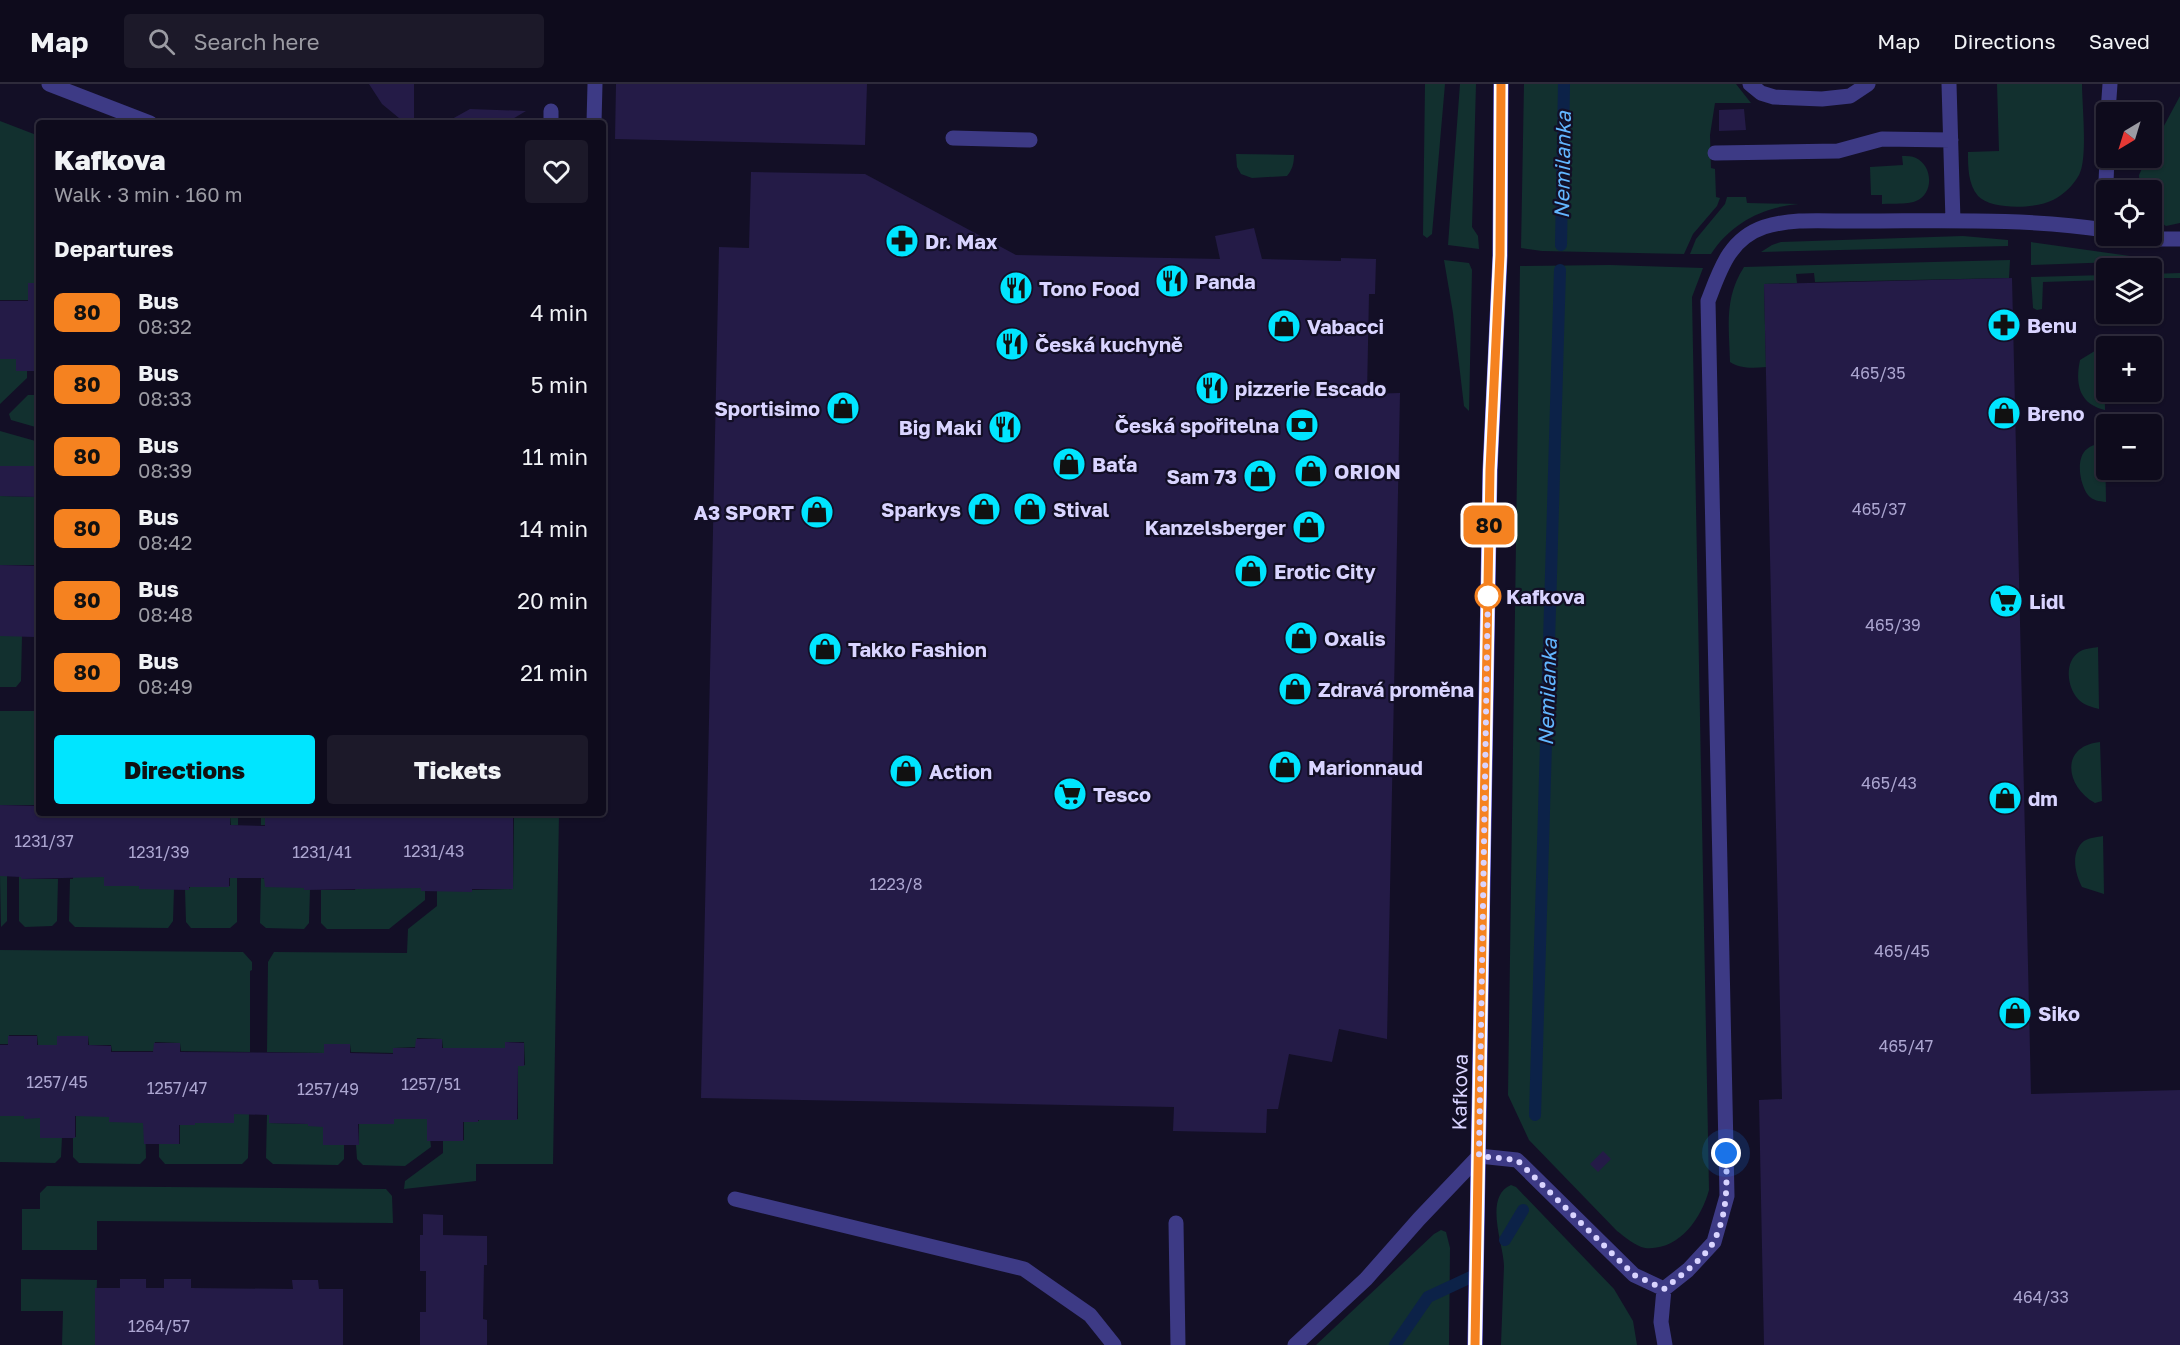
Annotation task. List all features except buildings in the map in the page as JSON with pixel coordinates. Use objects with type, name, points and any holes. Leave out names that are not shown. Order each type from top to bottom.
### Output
[{"type":"street","points":[[49,84],[142,120]]},
{"type":"street","points":[[594,120],[595,84]]},
{"type":"street","name":"Kafkova","points":[[1475,1345],[1490,470],[1500,255],[1501,84]]},
{"type":"street","points":[[1750,84],[1761,93],[1774,97],[1818,99],[1850,96],[1868,84]]},
{"type":"street","points":[[1949,84],[1953,220]]},
{"type":"street","points":[[2108,102],[2109,84]]},
{"type":"street","points":[[953,138],[1030,140]]},
{"type":"street","points":[[1715,153],[1838,151],[1882,139],[1951,140]]},
{"type":"street","points":[[1665,1345],[1661,1322],[1664,1289],[1688,1270],[1714,1242],[1727,1196],[1708,301],[1723,262],[1737,243],[1763,228],[1795,222],[1953,220],[2054,223],[2096,229]]},
{"type":"street","points":[[2162,239],[2180,239]]},
{"type":"street","points":[[1295,1345],[1366,1279],[1479,1156],[1517,1160],[1634,1275],[1664,1289]]},
{"type":"street","points":[[735,1199],[1024,1269],[1090,1315],[1114,1345]]},
{"type":"street","points":[[1176,1223],[1178,1345]]},
{"type":"green space","points":[[1425,84],[1445,84],[1432,234],[1427,238],[1423,235]]},
{"type":"green space","points":[[1460,84],[1476,84],[1472,227],[1478,236],[1479,249],[1448,245]]},
{"type":"green space","points":[[1524,84],[1736,84],[1751,103],[1715,103],[1710,135],[1711,168],[1715,169],[1716,197],[1720,198],[1717,206],[1693,234],[1684,254],[1542,251],[1521,248]]},
{"type":"green space","points":[[1997,84],[2082,84],[2084,145],[2082,167],[2071,186],[2053,200],[2036,205],[2003,206],[1984,201],[1972,186],[1968,152],[1999,151]]},
{"type":"green space","points":[[2180,96],[2180,223],[2166,226],[2162,223],[2162,180],[2139,180],[2139,175],[2142,168],[2162,168],[2162,130]]},
{"type":"green space","points":[[0,121],[36,135],[36,283],[29,283],[29,300],[0,300]]},
{"type":"green space","points":[[1236,154],[1294,155],[1294,161],[1287,176],[1252,178],[1241,174],[1237,167]]},
{"type":"green space","points":[[1902,156],[1916,158],[1926,167],[1929,180],[1926,192],[1916,201],[1882,204],[1882,195],[1871,195],[1870,167],[1903,165]]},
{"type":"green space","points":[[1727,197],[1746,197],[1747,203],[1799,204],[1773,209],[1749,218],[1728,234],[1711,254],[1690,254],[1696,239],[1725,204]]},
{"type":"green space","points":[[1963,236],[2008,240],[2008,246],[1761,252],[1781,242]]},
{"type":"green space","points":[[2031,242],[2144,258],[2096,258],[2096,263],[2031,265]]},
{"type":"green space","points":[[1444,260],[1469,263],[1472,270],[1469,411],[1464,406]]},
{"type":"green space","points":[[2010,260],[2009,278],[1815,282],[1814,273],[1796,274],[1797,283],[1764,284],[1766,367],[1743,367],[1730,362],[1729,313],[1733,290],[1744,267]]},
{"type":"green space","points":[[1610,265],[1703,268],[1692,297],[1709,1190],[1700,1212],[1687,1231],[1678,1239],[1657,1248],[1641,1247],[1617,1231],[1529,1140],[1508,1095],[1520,266]]},
{"type":"green space","points":[[2180,273],[2180,278],[2162,278],[2162,274]]},
{"type":"green space","points":[[2096,275],[2096,280],[2043,282],[2042,309],[2037,310],[2033,308],[2031,277]]},
{"type":"green space","points":[[2096,350],[2096,402],[2105,402],[2105,410],[2089,403],[2081,392],[2078,377],[2080,360]]},
{"type":"green space","points":[[0,359],[16,359],[27,370],[27,378],[0,404]]},
{"type":"green space","points":[[28,395],[36,395],[36,427],[11,420],[9,414]]},
{"type":"green space","points":[[0,431],[36,441],[36,466],[0,466]]},
{"type":"green space","points":[[2096,445],[2096,480],[2106,480],[2106,502],[2094,500],[2085,491],[2083,485],[2080,472],[2081,459],[2083,453]]},
{"type":"green space","points":[[0,496],[36,497],[36,565],[0,565]]},
{"type":"green space","points":[[0,636],[22,636],[21,681],[16,687],[0,687]]},
{"type":"green space","points":[[2098,647],[2099,709],[2078,699],[2071,688],[2069,675],[2074,656],[2083,650]]},
{"type":"green space","points":[[0,711],[36,711],[36,805],[0,805]]},
{"type":"green space","points":[[2100,742],[2102,801],[2095,803],[2078,787],[2071,768],[2078,751],[2087,745]]},
{"type":"green space","points":[[230,816],[238,816],[238,825],[231,825]]},
{"type":"green space","points":[[261,816],[266,816],[266,825],[261,825]]},
{"type":"green space","points":[[266,816],[559,816],[553,1164],[476,1164],[476,1181],[404,1189],[405,1181],[443,1153],[443,1140],[464,1140],[464,1121],[479,1121],[479,1118],[518,1119],[518,1066],[525,1065],[524,1042],[506,1042],[506,1048],[443,1048],[442,1039],[417,1038],[417,1047],[394,1048],[394,1053],[351,1052],[350,1044],[325,1044],[324,1053],[267,1052],[268,962],[274,952],[407,953],[408,929],[437,906],[437,891],[513,889],[514,818]]},
{"type":"green space","points":[[2103,836],[2104,894],[2082,887],[2075,863],[2077,851],[2084,841]]},
{"type":"green space","points":[[0,876],[7,876],[7,921],[1,927]]},
{"type":"green space","points":[[19,876],[22,876],[22,879],[58,879],[57,921],[52,926],[25,927],[19,921]]},
{"type":"green space","points":[[73,877],[105,877],[140,886],[174,889],[173,921],[168,928],[75,927],[69,921],[70,879]]},
{"type":"green space","points":[[230,878],[237,878],[237,922],[230,928],[191,928],[186,922],[185,889],[190,886],[230,886]]},
{"type":"green space","points":[[261,878],[310,889],[309,923],[304,929],[266,928],[260,923]]},
{"type":"green space","points":[[356,887],[422,888],[425,891],[425,900],[389,929],[327,929],[321,923],[321,890],[355,890]]},
{"type":"green space","points":[[0,950],[243,952],[252,962],[250,1052],[181,1051],[180,1043],[155,1042],[154,1051],[112,1051],[111,1045],[89,1045],[88,1036],[58,1036],[57,1045],[38,1045],[37,1035],[9,1035],[9,1044],[0,1044]]},
{"type":"green space","points":[[234,1114],[249,1114],[248,1158],[242,1164],[165,1164],[159,1157],[159,1144],[180,1144],[180,1125],[234,1122]]},
{"type":"green space","points":[[267,1114],[270,1114],[270,1123],[324,1126],[324,1145],[344,1145],[344,1159],[338,1165],[273,1164],[266,1158]]},
{"type":"green space","points":[[0,1115],[25,1115],[25,1118],[40,1118],[62,1137],[61,1157],[55,1163],[0,1162]]},
{"type":"green space","points":[[76,1116],[109,1116],[110,1122],[145,1122],[146,1158],[140,1164],[79,1163],[73,1157]]},
{"type":"green space","points":[[394,1118],[428,1119],[431,1147],[405,1166],[363,1165],[357,1159],[359,1124],[394,1124]]},
{"type":"green space","points":[[1511,1185],[1516,1187],[1614,1289],[1633,1321],[1637,1345],[1501,1345],[1504,1266],[1496,1210],[1503,1191]]},
{"type":"green space","points":[[47,1186],[386,1189],[392,1196],[393,1223],[97,1221],[97,1250],[22,1250],[22,1209],[40,1209],[40,1193]]},
{"type":"green space","points":[[1441,1230],[1446,1232],[1450,1248],[1449,1345],[1316,1345],[1434,1234]]},
{"type":"green space","points":[[21,1279],[97,1280],[95,1345],[62,1345],[63,1311],[21,1311]]},
{"type":"waterway","name":"Nemilanka","points":[[1561,245],[1564,84]]},
{"type":"waterway","name":"Nemilanka","points":[[1535,1115],[1560,270]]},
{"type":"waterway","name":"Nemilanka","points":[[1505,1240],[1523,1210]]},
{"type":"waterway","name":"Nemilanka","points":[[1395,1345],[1428,1297],[1471,1277]]},
{"type":"bus line","name":"80","points":[[1475,1345],[1490,470],[1500,255],[1501,84]]},
{"type":"place","name":"Dr. Max","points":[[902,241]]},
{"type":"place","name":"Panda","points":[[1172,281]]},
{"type":"place","name":"Tono Food","points":[[1016,288]]},
{"type":"place","name":"Benu","points":[[2004,325]]},
{"type":"place","name":"Vabacci","points":[[1284,326]]},
{"type":"place","name":"Česká kuchyně","points":[[1012,344]]},
{"type":"place","name":"pizzerie Escado","points":[[1212,388]]},
{"type":"place","name":"Sportisimo","points":[[843,408]]},
{"type":"place","name":"Breno","points":[[2004,413]]},
{"type":"place","name":"Česká spořitelna","points":[[1302,425]]},
{"type":"place","name":"Big Maki","points":[[1005,427]]},
{"type":"place","name":"Baťa","points":[[1069,464]]},
{"type":"place","name":"ORION","points":[[1311,471]]},
{"type":"place","name":"Sam 73","points":[[1260,476]]},
{"type":"place","name":"Sparkys","points":[[984,509]]},
{"type":"place","name":"Stival","points":[[1030,509]]},
{"type":"place","name":"A3 SPORT","points":[[817,512]]},
{"type":"place","name":"Kanzelsberger","points":[[1309,527]]},
{"type":"place","name":"Erotic City","points":[[1251,571]]},
{"type":"place","name":"Kafkova","points":[[1488,596]]},
{"type":"place","name":"Lidl","points":[[2006,601]]},
{"type":"place","name":"Oxalis","points":[[1301,638]]},
{"type":"place","name":"Takko Fashion","points":[[825,649]]},
{"type":"place","name":"Zdravá proměna","points":[[1295,689]]},
{"type":"place","name":"Marionnaud","points":[[1285,767]]},
{"type":"place","name":"Action","points":[[906,771]]},
{"type":"place","name":"Tesco","points":[[1070,794]]},
{"type":"place","name":"dm","points":[[2005,798]]},
{"type":"place","name":"Siko","points":[[2015,1013]]},
{"type":"route","points":[[1488,596],[1488,589],[1479,1156],[1517,1160],[1634,1275],[1664,1289],[1688,1270],[1714,1242],[1727,1196],[1726,1153]]}]
